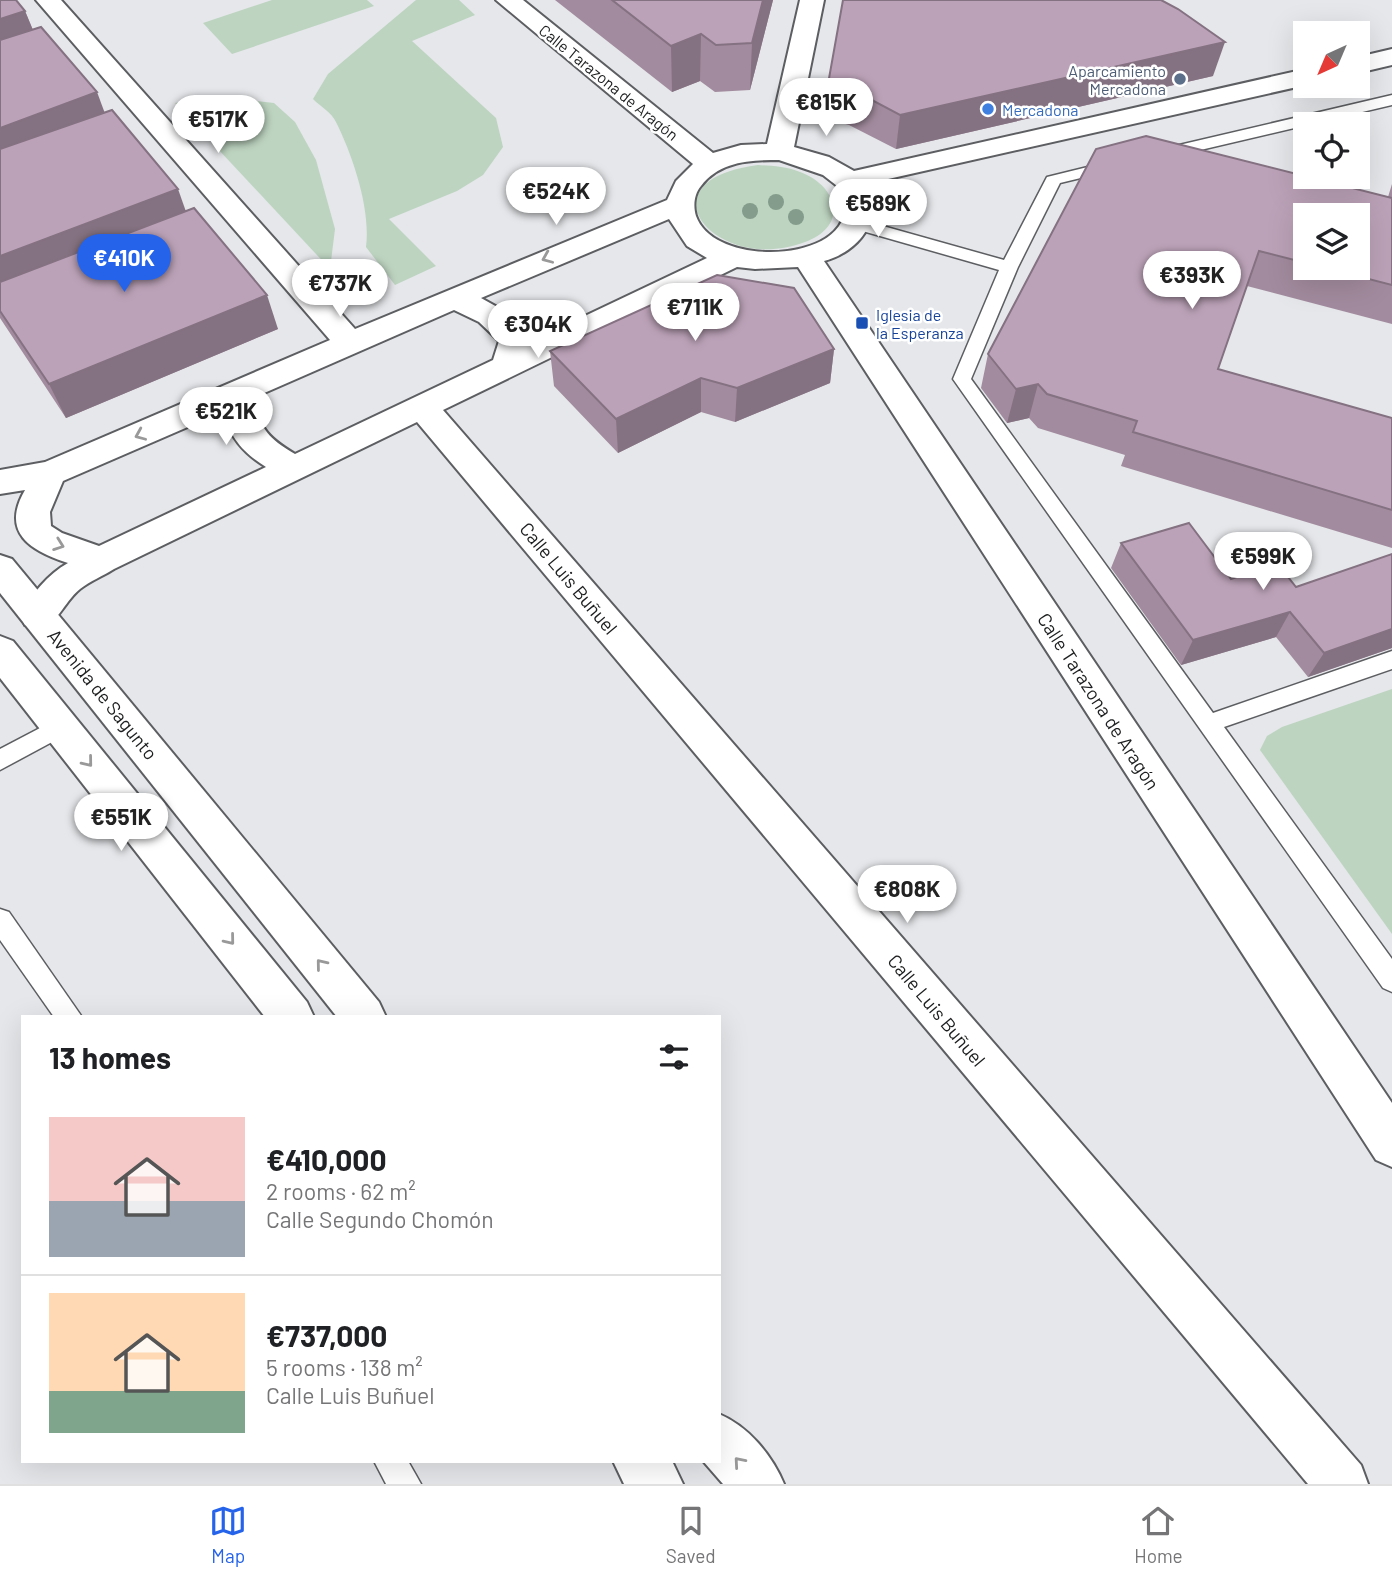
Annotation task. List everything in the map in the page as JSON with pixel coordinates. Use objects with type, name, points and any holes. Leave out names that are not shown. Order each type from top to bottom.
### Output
[{"type":"street","points":[[48,0],[73,45],[156,122],[350,343]]},
{"type":"street","name":"Calle Tarazona de Aragón","points":[[508,0],[710,163]]},
{"type":"street","points":[[779,152],[812,0]]},
{"type":"street","points":[[1370,62],[1392,57]]},
{"type":"street","points":[[849,180],[1293,80]]},
{"type":"street","points":[[127,133],[156,122]]},
{"type":"street","points":[[779,152],[819,161],[849,180],[861,201],[858,224],[839,244],[807,258],[770,262],[733,257],[704,243],[685,226],[678,205],[687,182],[710,163],[742,153],[779,152]]},
{"type":"street","points":[[0,482],[51,473],[678,205]]},
{"type":"street","points":[[210,229],[240,217]]},
{"type":"street","points":[[38,615],[67,580],[102,560],[424,408],[733,257]]},
{"type":"street","name":"Calle Tarazona de Aragón","points":[[807,258],[1392,1144]]},
{"type":"street","points":[[454,299],[488,310],[505,325],[516,344],[505,367]]},
{"type":"street","points":[[248,389],[240,407],[244,427],[262,451],[295,469]]},
{"type":"street","name":"Calle Luis Buñuel","points":[[424,408],[1342,1484]]},
{"type":"street","points":[[51,473],[37,494],[31,513],[32,527],[37,535],[51,543],[102,560]]},
{"type":"street","name":"Avenida de Sagunto","points":[[0,568],[362,1015]]},
{"type":"street","points":[[0,651],[290,1015]]},
{"type":"street","points":[[721,1442],[758,1484]]},
{"type":"street","points":[[641,1463],[657,1484]]},
{"type":"lane","points":[[1392,100],[1053,180],[1009,267],[962,379],[1392,980]]},
{"type":"lane","points":[[858,224],[1009,267]]},
{"type":"lane","points":[[1210,723],[1392,660]]},
{"type":"lane","points":[[0,760],[59,727]]},
{"type":"lane","points":[[0,920],[68,1015]]},
{"type":"lane","points":[[390,1463],[405,1484]]},
{"type":"green space","points":[[272,0],[367,0],[374,6],[232,54],[203,23]]},
{"type":"green space","points":[[416,0],[459,0],[475,15],[412,41],[496,118],[503,147],[483,175],[457,191],[389,219],[436,266],[395,285],[366,247],[363,200],[354,167],[336,122],[313,99],[328,74]]},
{"type":"green space","points":[[219,97],[274,103],[295,122],[316,160],[335,229],[330,269],[175,103]]},
{"type":"green space","points":[[758,165],[795,170],[813,178],[823,187],[830,196],[833,217],[819,235],[805,242],[773,249],[743,247],[719,237],[703,222],[696,205],[702,189],[721,174]]},
{"type":"green space","points":[[1392,689],[1392,934],[1260,750],[1267,736],[1282,727]]},
{"type":"building","points":[[0,0],[16,0],[25,11],[0,19]]},
{"type":"building","points":[[612,0],[763,0],[752,43],[716,45],[701,34],[671,46]]},
{"type":"building","points":[[843,0],[1161,0],[1225,42],[900,115],[853,90],[828,84]]},
{"type":"building","points":[[41,27],[97,92],[0,128],[0,40]]},
{"type":"building","points":[[112,110],[178,189],[0,256],[0,149]]},
{"type":"building","points":[[1146,136],[1293,173],[1293,189],[1356,189],[1392,198],[1392,285],[1370,279],[1370,203],[1293,203],[1293,260],[1259,251],[1218,369],[1392,418],[1392,510],[1133,432],[1137,421],[1047,394],[1038,384],[1016,389],[988,354],[1096,149]]},
{"type":"building","points":[[194,208],[267,295],[49,384],[0,311],[0,282]]},
{"type":"building","points":[[717,275],[794,288],[834,349],[737,388],[701,378],[616,419],[550,351]]},
{"type":"building","points":[[1189,523],[1231,579],[1277,563],[1296,587],[1392,554],[1392,629],[1324,653],[1290,612],[1193,640],[1121,543]]},
{"type":"place","name":"Aparcamiento Mercadona","points":[[1180,79]]},
{"type":"place","name":"Mercadona","points":[[988,109]]},
{"type":"place","name":"Iglesia de la Esperanza","points":[[862,323]]}]
